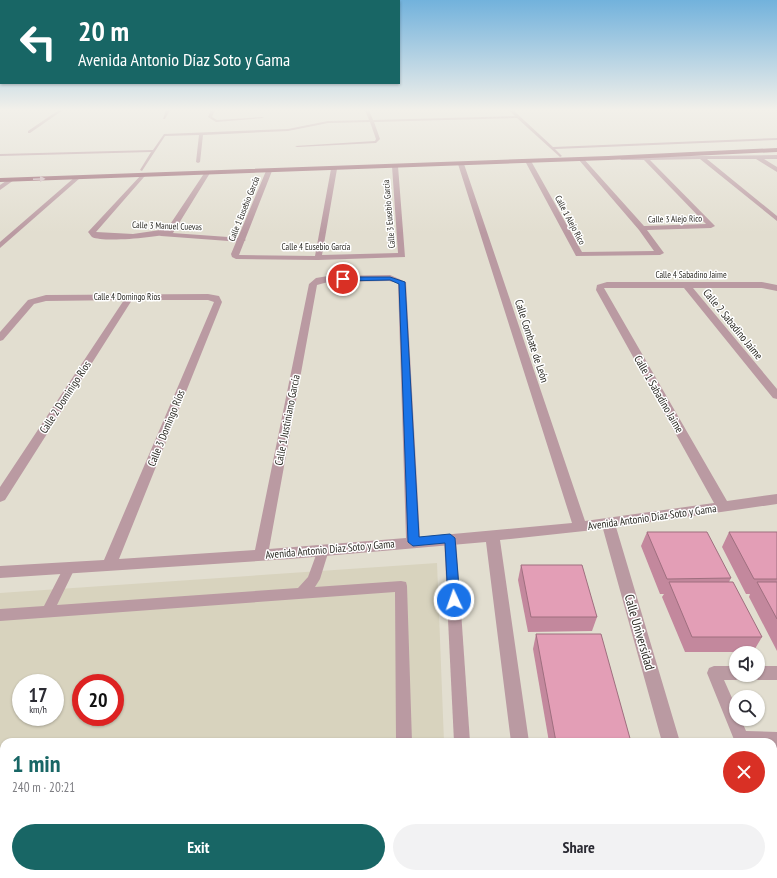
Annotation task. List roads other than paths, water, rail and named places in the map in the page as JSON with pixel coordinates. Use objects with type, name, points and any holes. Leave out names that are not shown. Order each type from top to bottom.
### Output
[{"type":"main road","points":[[0,174],[206,173],[700,156],[765,151]]},
{"type":"main road","points":[[0,180],[77,178],[142,173],[560,156],[700,156]]},
{"type":"street","points":[[700,156],[777,219]]},
{"type":"street","points":[[608,158],[646,159],[700,156],[777,157]]},
{"type":"street","points":[[757,157],[777,170]]},
{"type":"street","points":[[581,159],[642,228]]},
{"type":"street","name":"Calle 3 Alejo Rico","points":[[642,228],[711,226],[646,159]]},
{"type":"street","name":"Calle 1 Alejo Rico","points":[[528,161],[579,254],[660,253],[642,228]]},
{"type":"street","name":"Calle Combate de León","points":[[461,164],[580,527]]},
{"type":"street","name":"Calle 3 Eusebio García","points":[[395,166],[402,255],[398,257]]},
{"type":"street","points":[[318,258],[334,169]]},
{"type":"street","name":"Calle 1 Eusebio García","points":[[235,254],[269,171]]},
{"type":"street","name":"Calle 3 Manuel Cuevas","points":[[142,173],[92,232],[94,235],[161,234],[242,240]]},
{"type":"street","points":[[161,234],[170,231],[206,173]]},
{"type":"street","points":[[0,246],[77,178]]},
{"type":"street","points":[[0,188],[11,180]]},
{"type":"street","name":"Calle 4 Eusebio García","points":[[235,254],[236,257],[398,257]]},
{"type":"street","name":"Calle 1 Justiniano García","points":[[262,555],[313,284],[319,280],[328,279],[390,278],[402,282],[413,542]]},
{"type":"street","name":"Calle 4 Sabadino Jaime","points":[[607,285],[776,287]]},
{"type":"street","name":"Calle 1 Sabadino Jaime","points":[[607,285],[600,287],[600,290],[723,507]]},
{"type":"street","name":"Calle 2 Sabadino Jaime","points":[[686,285],[777,396]]},
{"type":"street","name":"Calle 2 Dominigo Ríos","points":[[0,497],[130,297]]},
{"type":"street","name":"Calle 4 Domingo Ríos","points":[[0,338],[31,302],[46,298],[208,297]]},
{"type":"street","name":"Calle 3 Domingo Ríos","points":[[109,566],[218,302],[216,298],[208,297]]},
{"type":"street","name":"Avenida Antonio Díaz Soto y Gama","points":[[0,572],[262,555],[580,527],[777,499]]},
{"type":"street","name":"Calle Universidad","points":[[608,523],[670,738]]},
{"type":"street","points":[[492,535],[519,738]]},
{"type":"lane","points":[[0,155],[154,151]]},
{"type":"lane","points":[[142,173],[154,151]]},
{"type":"lane","points":[[198,162],[199,151]]},
{"type":"lane","points":[[556,151],[560,156]]},
{"type":"lane","points":[[450,538],[462,738]]},
{"type":"lane","points":[[302,593],[314,579],[323,550]]},
{"type":"lane","points":[[48,611],[69,568]]},
{"type":"lane","points":[[0,615],[401,586],[404,738]]},
{"type":"lane","points":[[729,673],[714,672],[741,738]]},
{"type":"lane","points":[[765,673],[777,673]]}]
